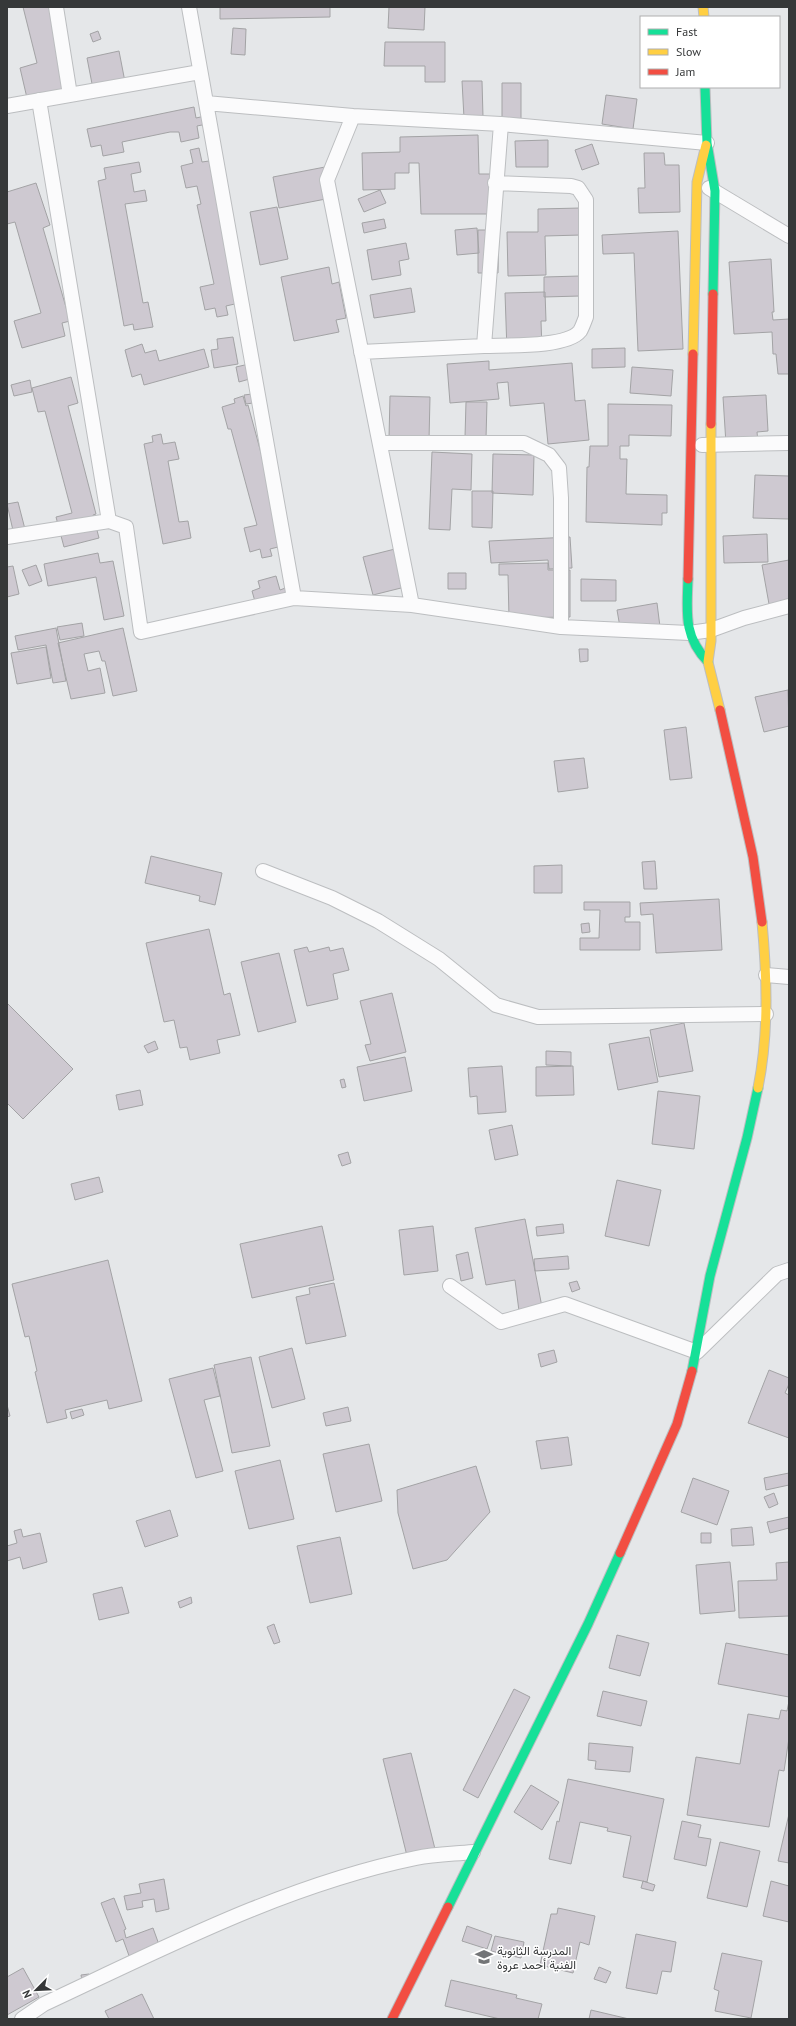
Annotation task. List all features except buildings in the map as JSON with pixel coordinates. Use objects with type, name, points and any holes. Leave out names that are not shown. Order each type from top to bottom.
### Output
[{"type":"street","points":[[56,7],[70,95]]},
{"type":"street","points":[[188,7],[294,598]]},
{"type":"street","points":[[7,106],[200,72]]},
{"type":"street","points":[[392,2019],[473,1852],[588,1624],[665,1452],[685,1401],[696,1352],[708,1283],[758,1092],[766,1014],[766,975],[763,938],[754,864],[708,662],[711,630],[711,445],[715,191],[707,143],[705,88]]},
{"type":"street","points":[[39,100],[109,521]]},
{"type":"street","points":[[206,102],[353,116],[501,124],[707,143]]},
{"type":"street","points":[[353,116],[327,180],[412,605]]},
{"type":"street","points":[[484,346],[495,183],[501,124]]},
{"type":"street","points":[[707,143],[697,182],[687,614],[689,633],[693,644],[708,662]]},
{"type":"street","points":[[697,182],[715,191],[789,236]]},
{"type":"street","points":[[361,352],[555,342],[567,340],[579,332],[586,317],[586,200],[583,192],[571,186],[495,183]]},
{"type":"street","points":[[380,442],[524,443],[549,455],[559,468],[561,491],[561,628]]},
{"type":"street","points":[[690,445],[789,443]]},
{"type":"street","points":[[7,537],[109,521],[126,527],[141,632],[294,598],[412,605],[561,628],[689,633],[711,630],[744,618],[789,606]]},
{"type":"street","points":[[263,871],[332,898],[378,921],[439,959],[496,1004],[538,1017],[766,1014]]},
{"type":"street","points":[[766,975],[789,977]]},
{"type":"street","points":[[696,1352],[778,1274],[789,1270]]},
{"type":"street","points":[[450,1286],[501,1322],[565,1304],[696,1352]]},
{"type":"street","points":[[22,2019],[44,2004],[261,1905],[361,1871],[418,1858],[473,1852]]},
{"type":"traffic: fast","points":[[705,88],[707,143],[715,191],[713,294]]},
{"type":"traffic: fast","points":[[688,579],[687,613],[690,633],[694,643],[708,662]]},
{"type":"traffic: fast","points":[[692,1371],[710,1276],[747,1138],[758,1088]]},
{"type":"traffic: fast","points":[[448,1907],[588,1624],[620,1553]]},
{"type":"traffic: slow","points":[[703,7],[704,16]]},
{"type":"traffic: slow","points":[[693,354],[697,182],[706,145]]},
{"type":"traffic: slow","points":[[711,424],[711,641],[708,662],[720,710]]},
{"type":"traffic: slow","points":[[758,1088],[764,1047],[766,1005],[762,922]]},
{"type":"traffic: jam","points":[[711,424],[713,294]]},
{"type":"traffic: jam","points":[[688,579],[693,354]]},
{"type":"traffic: jam","points":[[720,710],[753,857],[762,922]]},
{"type":"traffic: jam","points":[[620,1553],[677,1424],[692,1371]]},
{"type":"traffic: jam","points":[[392,2019],[448,1907]]},
{"type":"place","name":"المدرسة الثانوية الفنية أحمد عروة","points":[[484,1957]]}]
